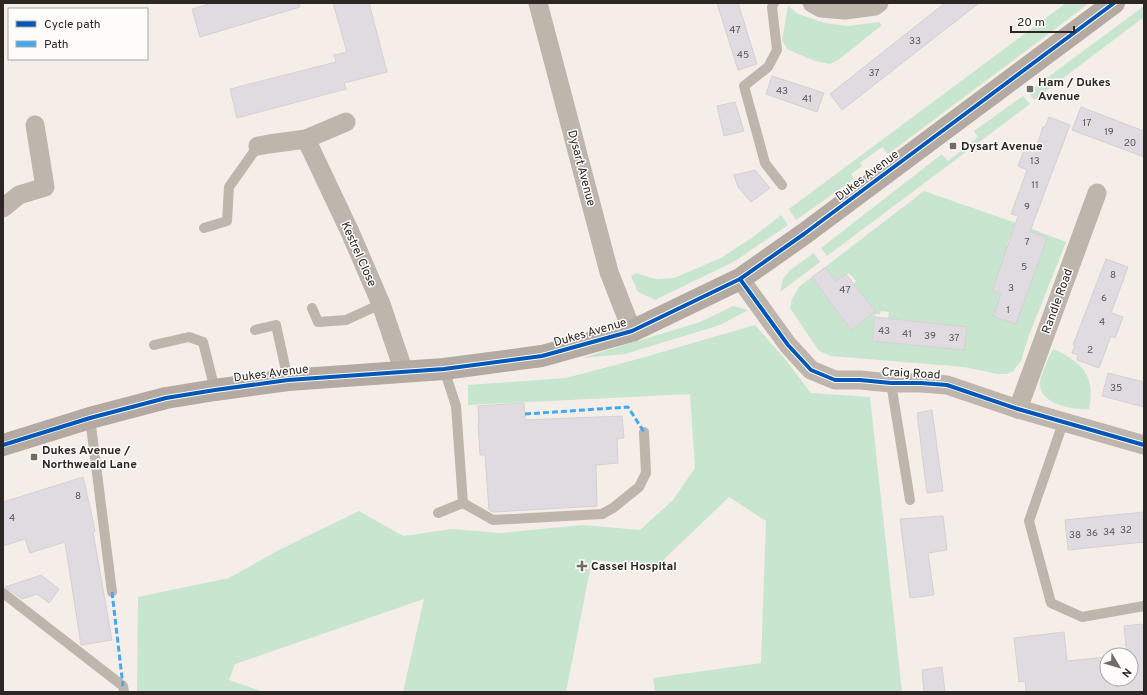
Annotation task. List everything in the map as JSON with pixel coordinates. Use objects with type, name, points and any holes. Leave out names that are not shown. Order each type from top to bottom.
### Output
[{"type":"street","name":"Dysart Avenue","points":[[538,3],[609,272],[632,331]]},
{"type":"street","points":[[812,3],[821,8],[845,10],[875,6],[879,3]]},
{"type":"street","name":"Dukes Avenue","points":[[3,445],[90,418],[166,398],[288,380],[444,369],[542,356],[632,331],[740,278],[804,234],[1114,3]]},
{"type":"street","points":[[258,146],[306,139],[346,122]]},
{"type":"street","points":[[3,208],[19,195],[45,188],[35,125]]},
{"type":"street","name":"Kestrel Close","points":[[306,139],[350,232],[381,304],[404,372]]},
{"type":"street","name":"Randle Road","points":[[1018,409],[1097,193]]},
{"type":"street","name":"Craig Road","points":[[740,278],[788,345],[811,370],[835,380],[947,385],[1063,423],[1144,445]]},
{"type":"lane","points":[[774,3],[772,7],[777,50],[768,67],[744,86],[765,163],[782,185]]},
{"type":"lane","points":[[204,228],[227,221],[229,187],[258,146]]},
{"type":"lane","points":[[312,308],[318,322],[346,320],[381,304]]},
{"type":"lane","points":[[255,330],[276,325],[288,380]]},
{"type":"lane","points":[[154,346],[189,337],[203,342],[215,390]]},
{"type":"lane","points":[[444,369],[456,406],[463,503]]},
{"type":"lane","points":[[891,383],[910,500]]},
{"type":"lane","points":[[90,418],[112,592]]},
{"type":"lane","points":[[1063,423],[1028,521],[1051,604],[1082,616],[1144,606]]},
{"type":"lane","points":[[463,503],[493,520],[602,514],[613,508],[639,487],[646,473],[644,432]]},
{"type":"lane","points":[[438,513],[463,503]]},
{"type":"lane","points":[[3,593],[123,686],[124,692]]},
{"type":"green space","points":[[1066,3],[1089,3],[888,154],[882,147],[860,163],[862,166],[851,174],[854,179],[796,220],[789,209]]},
{"type":"green space","points":[[788,6],[798,14],[825,23],[848,26],[879,22],[882,25],[838,60],[830,64],[815,61],[787,49],[782,40]]},
{"type":"green space","points":[[1144,6],[1144,17],[1034,100],[1028,92]]},
{"type":"green space","points":[[1023,96],[1030,104],[827,256],[821,248],[942,154],[948,161],[978,137],[974,131]]},
{"type":"green space","points":[[924,191],[1066,242],[1028,338],[1021,361],[1013,371],[1006,374],[998,374],[964,367],[831,356],[819,351],[790,308],[792,299],[799,287],[812,277]],"holes":[[[1014,228],[1024,231],[1025,229],[1047,238],[1015,324],[994,316],[1001,294],[992,290],[999,271],[1009,275],[1018,248],[1007,244]],[[825,268],[836,282],[824,291],[812,277]],[[849,273],[856,281],[854,284],[862,294],[857,298],[863,306],[868,302],[875,311],[852,330],[825,295],[842,281],[840,278]],[[881,311],[889,312],[888,318],[966,327],[964,350],[872,341],[875,314],[880,314]]]},
{"type":"green space","points":[[781,215],[788,225],[735,261],[655,300],[638,292],[631,276],[636,273],[655,279],[674,278],[721,258],[753,237]]},
{"type":"green space","points":[[814,253],[820,262],[780,292],[783,279],[790,270]]},
{"type":"green space","points":[[733,306],[748,310],[720,325],[625,354],[582,358],[700,322]]},
{"type":"green space","name":"Cassel Hospital","points":[[755,325],[785,359],[811,393],[870,397],[902,692],[655,692],[653,678],[761,663],[766,521],[729,497],[657,566],[592,560],[566,692],[403,692],[424,599],[235,664],[229,680],[264,692],[137,692],[138,597],[229,578],[279,550],[359,511],[403,536],[452,529],[500,533],[582,525],[640,530],[673,500],[695,468],[690,394],[468,405],[468,385],[566,378]]},
{"type":"green space","points":[[1054,349],[1079,365],[1085,372],[1090,387],[1091,397],[1089,409],[1059,405],[1052,402],[1042,392],[1040,385],[1041,378]]},
{"type":"building","points":[[213,3],[299,3],[300,7],[200,37],[192,9]]},
{"type":"building","points":[[333,3],[369,3],[387,72],[344,83],[346,89],[237,118],[230,89],[336,62],[334,55],[347,52]]},
{"type":"building","points":[[717,3],[738,3],[757,64],[738,70]]},
{"type":"building","points":[[945,3],[979,3],[842,110],[830,94]]},
{"type":"building","points":[[772,76],[824,93],[817,112],[766,94]]},
{"type":"building","points":[[735,102],[744,131],[724,136],[717,106]]},
{"type":"building","points":[[1081,107],[1144,131],[1144,157],[1072,130]]},
{"type":"building","points":[[1049,117],[1070,125],[1030,231],[1047,238],[1016,324],[993,316],[1001,294],[992,291],[1018,216],[1011,214],[1027,170],[1018,166],[1026,145],[1036,148],[1043,127],[1045,127]]},
{"type":"building","points":[[755,170],[770,188],[751,202],[738,187],[734,175]]},
{"type":"building","points":[[1106,259],[1128,267],[1111,313],[1123,317],[1115,338],[1111,336],[1099,368],[1077,360],[1078,355],[1072,353],[1075,345],[1073,345]]},
{"type":"building","points":[[825,268],[836,281],[846,274],[875,311],[852,330],[812,277]]},
{"type":"building","points":[[875,317],[967,327],[964,350],[872,341]]},
{"type":"building","points":[[1108,373],[1144,382],[1144,407],[1102,396]]},
{"type":"building","points":[[524,403],[525,420],[622,416],[624,438],[617,439],[618,463],[596,465],[597,506],[493,512],[489,510],[485,455],[480,455],[478,406]]},
{"type":"building","points":[[932,410],[943,491],[927,493],[917,413]]},
{"type":"building","points":[[83,477],[95,531],[93,532],[112,640],[81,645],[65,542],[30,553],[25,539],[3,546],[3,502]]},
{"type":"building","points":[[1144,512],[1144,542],[1068,550],[1065,520]]},
{"type":"building","points":[[943,516],[947,550],[928,553],[934,595],[910,598],[900,519]]},
{"type":"building","points":[[41,575],[59,589],[49,603],[37,594],[22,599],[5,587]]},
{"type":"building","points":[[1142,624],[1144,629],[1144,692],[1026,692],[1025,681],[1019,682],[1014,638],[1064,632],[1067,661],[1099,658],[1099,687],[1139,687],[1139,647],[1126,647],[1124,626]]},
{"type":"building","points":[[942,667],[945,692],[924,692],[922,670]]},
{"type":"marked path","points":[[525,414],[628,407],[644,432]]},
{"type":"marked path","points":[[112,592],[123,686]]},
{"type":"cycle path","points":[[3,445],[90,418],[166,398],[288,380],[444,369],[542,356],[632,331],[740,279],[804,234],[1114,3]]},
{"type":"cycle path","points":[[740,279],[788,345],[811,370],[835,380],[947,385],[1018,409],[1144,445]]},
{"type":"place","name":"Ham / Dukes Avenue","points":[[1030,89]]},
{"type":"place","name":"Dysart Avenue","points":[[953,146]]},
{"type":"place","name":"Dukes Avenue / Northweald Lane","points":[[34,457]]},
{"type":"place","name":"Cassel Hospital","points":[[582,566]]}]
